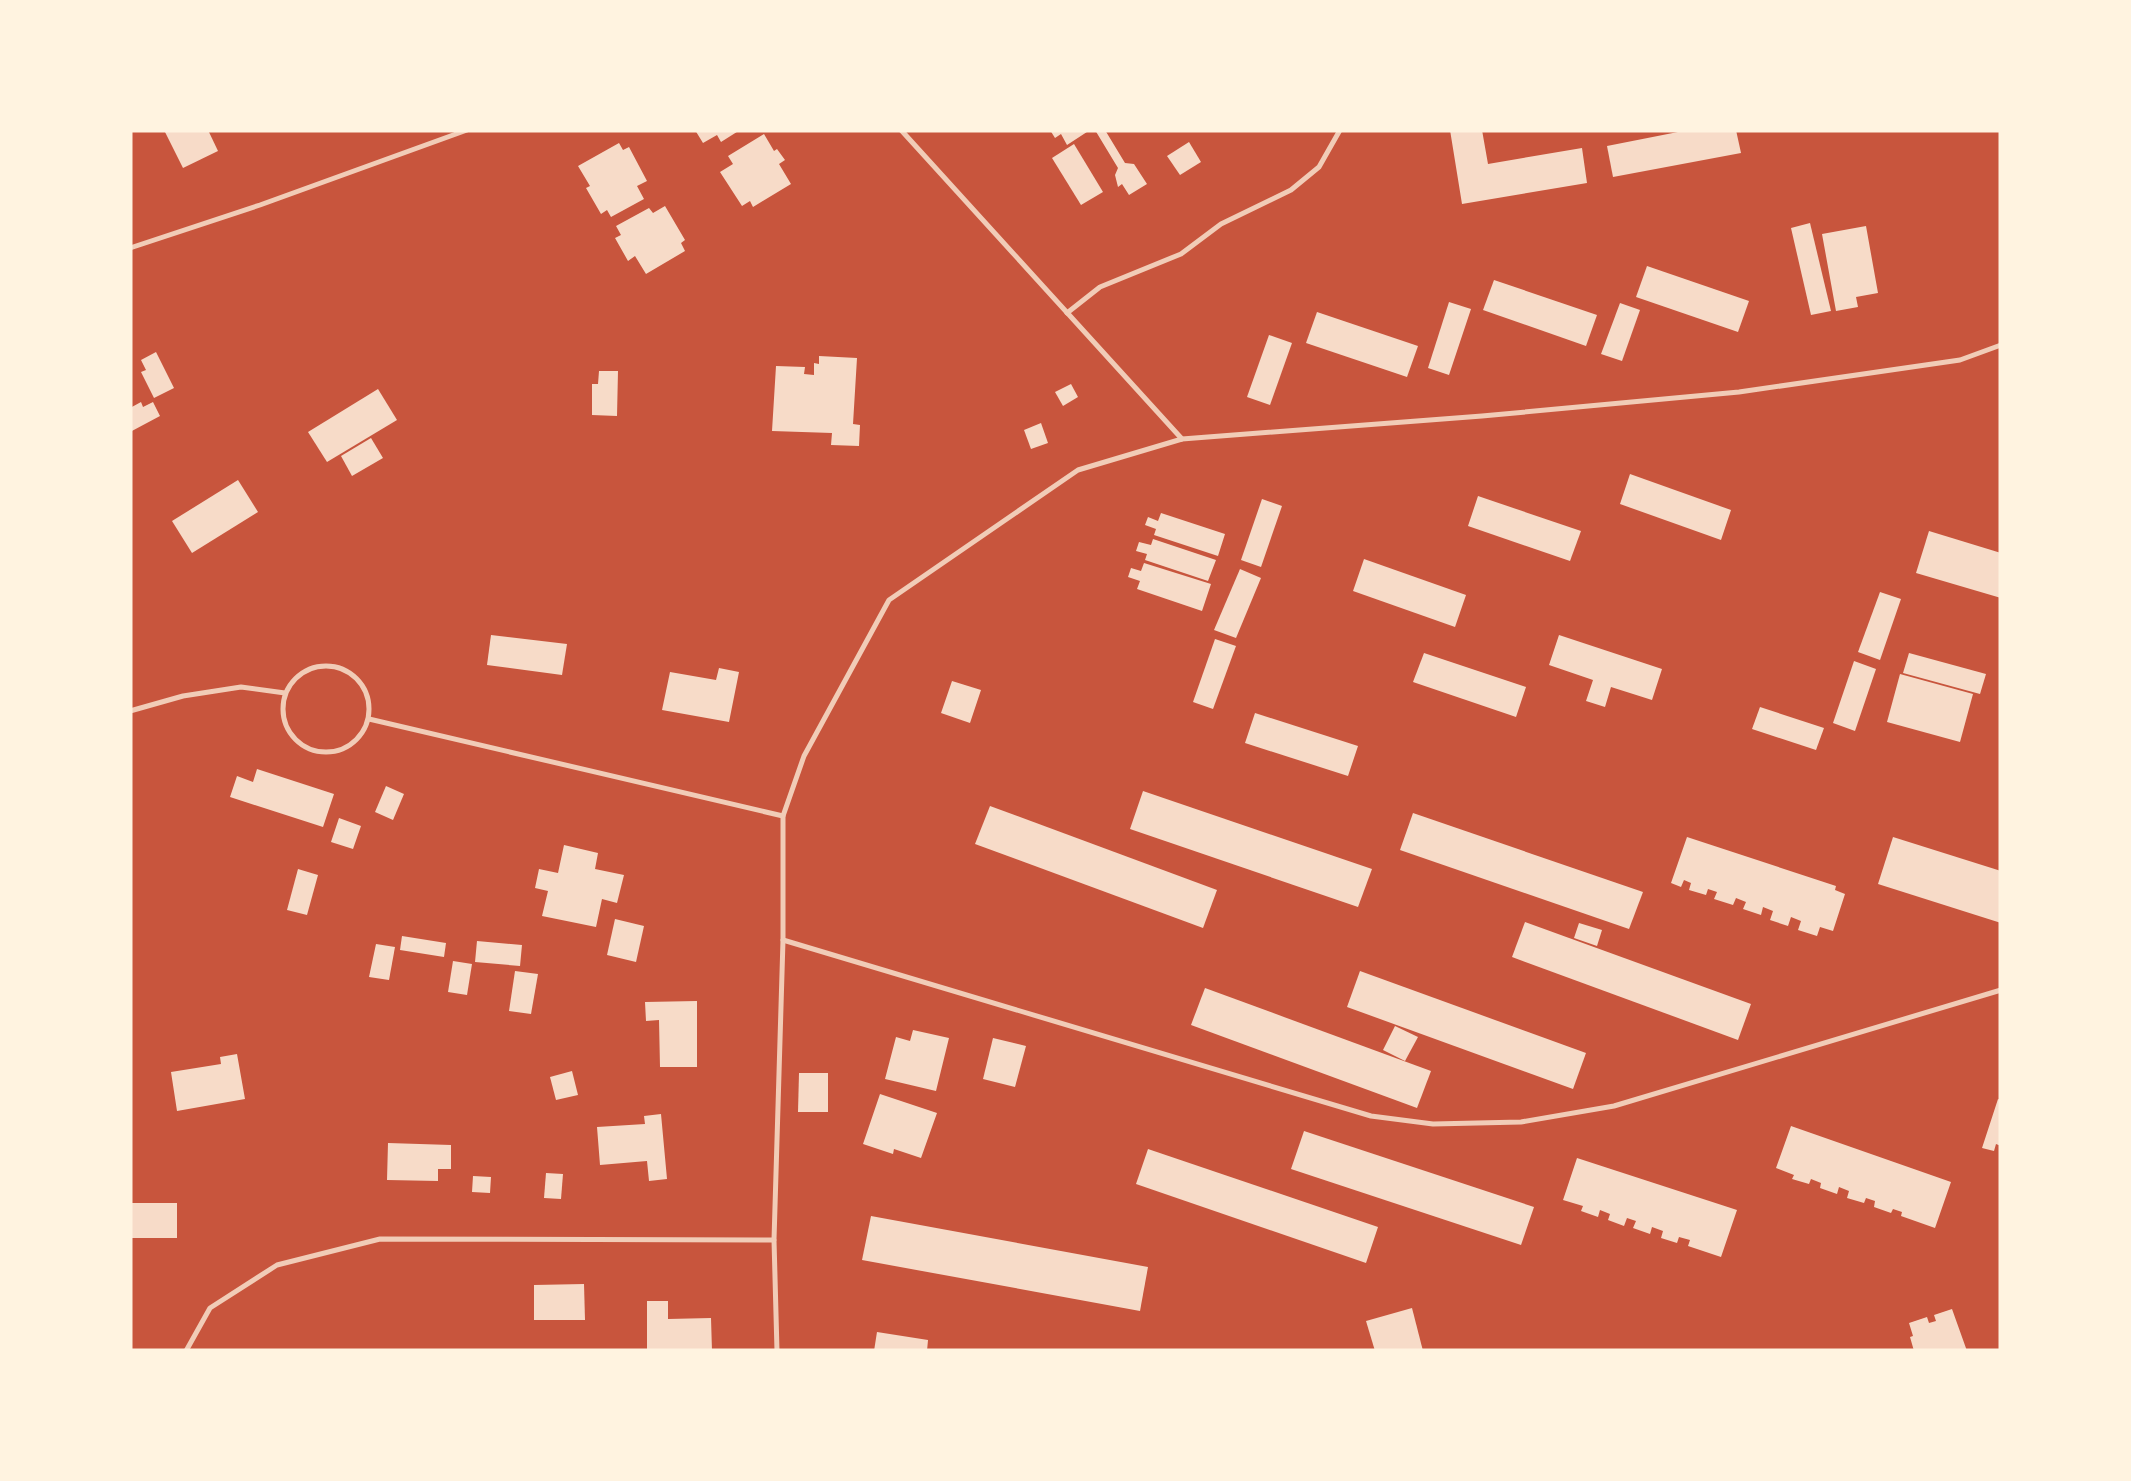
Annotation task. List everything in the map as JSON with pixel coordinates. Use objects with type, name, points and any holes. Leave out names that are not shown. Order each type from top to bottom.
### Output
[{"type":"lane","points":[[130,248],[466,130]]},
{"type":"lane","points":[[901,130],[1182,439]]},
{"type":"lane","points":[[1067,312],[1100,287],[1181,254],[1220,224],[1291,190],[1320,167],[1340,130]]},
{"type":"lane","points":[[777,1351],[774,1240],[783,816],[804,756],[889,600],[1078,470],[1182,439],[1739,392],[1960,360],[2001,345]]},
{"type":"lane","points":[[326,665],[351,673],[367,693],[369,718],[358,740],[337,752],[313,751],[293,738],[283,717],[285,693],[302,673],[326,665]]},
{"type":"lane","points":[[130,711],[182,696],[241,686],[285,693]]},
{"type":"lane","points":[[369,718],[783,816]]},
{"type":"lane","points":[[783,940],[1371,1116],[1433,1124],[1521,1122],[1614,1106],[2001,990]]},
{"type":"lane","points":[[186,1351],[210,1308],[277,1266],[380,1239],[774,1240]]},
{"type":"building","points":[[164,130],[208,130],[218,151],[183,168]]},
{"type":"building","points":[[695,130],[740,130],[721,142],[717,135],[703,143]]},
{"type":"building","points":[[1050,130],[1090,130],[1067,145],[1061,134],[1055,138]]},
{"type":"building","points":[[1095,130],[1105,130],[1125,163],[1134,164],[1147,184],[1129,195],[1122,184],[1118,187],[1118,168]]},
{"type":"building","points":[[1450,130],[1482,130],[1488,164],[1582,148],[1587,183],[1462,204]]},
{"type":"building","points":[[1688,130],[1736,130],[1741,153],[1613,177],[1607,146]]},
{"type":"building","points":[[764,134],[785,160],[779,164],[791,184],[753,207],[750,201],[742,206],[720,172],[733,164],[728,156]]},
{"type":"building","points":[[1189,142],[1201,162],[1180,175],[1167,156]]},
{"type":"building","points":[[619,143],[623,150],[629,147],[647,181],[637,186],[644,199],[611,217],[607,210],[601,214],[578,166]]},
{"type":"building","points":[[1074,144],[1103,192],[1081,205],[1052,158]]},
{"type":"building","points":[[665,206],[685,240],[681,243],[685,251],[646,274],[635,256],[628,261],[615,238],[621,235],[616,226],[649,208],[653,213]]},
{"type":"building","points":[[1810,223],[1831,311],[1811,315],[1791,228]]},
{"type":"building","points":[[1866,226],[1878,293],[1856,297],[1858,307],[1836,311],[1822,234]]},
{"type":"building","points":[[1647,266],[1749,301],[1738,332],[1636,297]]},
{"type":"building","points":[[1494,280],[1597,315],[1586,346],[1483,310]]},
{"type":"building","points":[[1449,302],[1471,309],[1449,375],[1428,368]]},
{"type":"building","points":[[1620,303],[1640,310],[1622,361],[1601,354]]},
{"type":"building","points":[[1317,312],[1418,346],[1407,377],[1306,343]]},
{"type":"building","points":[[1269,335],[1292,343],[1270,405],[1247,397]]},
{"type":"building","points":[[156,352],[174,388],[154,398],[141,372],[146,370],[141,360]]},
{"type":"building","points":[[819,356],[857,358],[853,424],[860,425],[859,446],[831,445],[832,433],[772,431],[776,366],[805,367],[804,374],[814,375],[814,363],[819,364]]},
{"type":"building","points":[[599,371],[618,371],[617,416],[592,415],[592,384],[598,384]]},
{"type":"building","points":[[1071,384],[1078,397],[1063,406],[1055,392]]},
{"type":"building","points":[[378,389],[397,420],[327,462],[308,432]]},
{"type":"building","points":[[141,402],[143,407],[153,402],[160,416],[130,432],[130,408]]},
{"type":"building","points":[[1041,423],[1048,443],[1031,449],[1024,430]]},
{"type":"building","points":[[371,438],[383,458],[352,476],[341,456]]},
{"type":"building","points":[[1630,474],[1731,510],[1721,540],[1620,504]]},
{"type":"building","points":[[238,480],[258,512],[192,553],[172,521]]},
{"type":"building","points":[[1478,496],[1581,531],[1570,561],[1468,526]]},
{"type":"building","points":[[1262,499],[1282,506],[1261,567],[1241,560]]},
{"type":"building","points":[[1161,513],[1225,534],[1218,556],[1154,535],[1156,529],[1145,525],[1148,517],[1158,521]]},
{"type":"building","points":[[1929,531],[2001,553],[2001,598],[1916,573]]},
{"type":"building","points":[[1153,539],[1216,560],[1208,581],[1145,560],[1147,554],[1136,551],[1139,542],[1151,545]]},
{"type":"building","points":[[1364,559],[1466,595],[1455,627],[1353,591]]},
{"type":"building","points":[[1144,563],[1211,584],[1202,611],[1137,589],[1140,581],[1128,577],[1131,568],[1141,571]]},
{"type":"building","points":[[1240,569],[1261,578],[1236,638],[1214,630]]},
{"type":"building","points":[[1880,592],[1901,599],[1880,660],[1858,652]]},
{"type":"building","points":[[491,635],[567,644],[562,675],[487,665]]},
{"type":"building","points":[[1559,635],[1662,669],[1652,700],[1611,687],[1605,707],[1586,701],[1593,680],[1549,665]]},
{"type":"building","points":[[1215,639],[1236,646],[1213,709],[1193,702]]},
{"type":"building","points":[[1424,653],[1526,687],[1516,717],[1413,682]]},
{"type":"building","points":[[1909,653],[1986,674],[1980,694],[1903,673]]},
{"type":"building","points":[[1854,661],[1876,669],[1855,731],[1833,723]]},
{"type":"building","points":[[719,668],[739,672],[729,722],[662,710],[670,672],[716,680]]},
{"type":"building","points":[[1900,674],[1973,694],[1960,742],[1887,722]]},
{"type":"building","points":[[952,681],[981,690],[970,723],[941,713]]},
{"type":"building","points":[[1760,707],[1824,728],[1816,750],[1752,729]]},
{"type":"building","points":[[1255,713],[1358,746],[1348,776],[1245,743]]},
{"type":"building","points":[[257,769],[334,794],[323,827],[230,797],[237,776],[253,782]]},
{"type":"building","points":[[386,786],[404,794],[393,820],[375,812]]},
{"type":"building","points":[[1143,791],[1372,869],[1358,907],[1130,829]]},
{"type":"building","points":[[990,806],[1217,890],[1203,928],[975,844]]},
{"type":"building","points":[[1413,813],[1643,892],[1629,929],[1400,850]]},
{"type":"building","points":[[339,818],[361,826],[353,849],[331,842]]},
{"type":"building","points":[[1687,837],[1836,886],[1835,890],[1845,894],[1833,931],[1820,927],[1817,936],[1798,930],[1801,921],[1791,917],[1788,926],[1770,920],[1773,911],[1763,907],[1761,915],[1743,909],[1746,902],[1736,898],[1733,905],[1714,899],[1717,892],[1708,889],[1706,895],[1689,890],[1691,883],[1684,880],[1681,887],[1671,883]]},
{"type":"building","points":[[1893,837],[2001,871],[2001,923],[1878,884]]},
{"type":"building","points":[[564,845],[598,853],[595,869],[624,875],[617,903],[602,899],[596,927],[542,916],[548,891],[535,888],[539,869],[558,873]]},
{"type":"building","points":[[298,869],[318,875],[307,915],[287,910]]},
{"type":"building","points":[[615,919],[644,926],[636,962],[607,955]]},
{"type":"building","points":[[1525,922],[1751,1004],[1738,1040],[1512,957]]},
{"type":"building","points":[[1579,923],[1602,930],[1597,946],[1574,938]]},
{"type":"building","points":[[402,936],[446,943],[444,957],[400,950]]},
{"type":"building","points":[[477,941],[522,945],[520,966],[475,962]]},
{"type":"building","points":[[376,944],[395,947],[389,980],[369,977]]},
{"type":"building","points":[[453,961],[472,964],[467,995],[448,992]]},
{"type":"building","points":[[515,971],[538,974],[531,1014],[509,1011]]},
{"type":"building","points":[[1360,971],[1586,1053],[1573,1089],[1347,1007]]},
{"type":"building","points":[[1205,988],[1431,1071],[1417,1108],[1191,1025]]},
{"type":"building","points":[[697,1001],[697,1067],[660,1067],[659,1020],[646,1021],[645,1002]]},
{"type":"building","points":[[1395,1026],[1418,1037],[1405,1061],[1383,1050]]},
{"type":"building","points":[[913,1030],[949,1038],[936,1091],[885,1079],[896,1037],[910,1041]]},
{"type":"building","points":[[993,1038],[1026,1046],[1015,1087],[983,1079]]},
{"type":"building","points":[[237,1054],[245,1099],[177,1111],[171,1072],[221,1064],[220,1057]]},
{"type":"building","points":[[572,1071],[578,1095],[556,1100],[550,1077]]},
{"type":"building","points":[[799,1073],[828,1073],[828,1112],[798,1112]]},
{"type":"building","points":[[880,1094],[937,1113],[921,1158],[863,1144]]},
{"type":"building","points":[[1998,1099],[2001,1146],[1996,1144],[1994,1151],[1982,1148]]},
{"type":"building","points":[[661,1114],[667,1179],[649,1181],[647,1161],[600,1165],[597,1127],[645,1124],[644,1116]]},
{"type":"building","points":[[1791,1126],[1951,1182],[1935,1228],[1901,1216],[1902,1212],[1874,1207],[1875,1201],[1866,1198],[1864,1203],[1847,1198],[1849,1191],[1839,1187],[1837,1194],[1820,1188],[1821,1183],[1811,1179],[1809,1184],[1792,1179],[1794,1175],[1776,1168]]},
{"type":"building","points":[[1304,1131],[1534,1207],[1521,1245],[1291,1169]]},
{"type":"building","points":[[388,1143],[451,1145],[451,1169],[438,1169],[438,1181],[387,1180]]},
{"type":"building","points":[[1148,1149],[1378,1227],[1366,1263],[1136,1184]]},
{"type":"building","points":[[1577,1158],[1737,1210],[1721,1257],[1688,1246],[1690,1240],[1679,1237],[1677,1243],[1661,1238],[1663,1231],[1652,1227],[1650,1234],[1633,1228],[1636,1221],[1627,1218],[1624,1226],[1608,1220],[1610,1214],[1600,1210],[1598,1217],[1581,1211],[1583,1206],[1563,1200]]},
{"type":"building","points":[[546,1173],[563,1174],[561,1199],[544,1198]]},
{"type":"building","points":[[473,1176],[491,1177],[490,1193],[472,1192]]},
{"type":"building","points":[[130,1203],[177,1203],[177,1238],[130,1238]]},
{"type":"building","points":[[871,1216],[1148,1267],[1140,1311],[862,1260]]},
{"type":"building","points":[[584,1284],[585,1320],[534,1320],[534,1285]]},
{"type":"building","points":[[647,1301],[668,1301],[668,1319],[711,1318],[712,1351],[647,1351]]},
{"type":"building","points":[[1412,1308],[1423,1351],[1375,1351],[1366,1321]]},
{"type":"building","points":[[1952,1309],[1967,1351],[1914,1351],[1909,1323],[1927,1317],[1929,1323],[1936,1321],[1934,1315]]},
{"type":"building","points":[[877,1332],[928,1340],[927,1351],[874,1351]]}]
